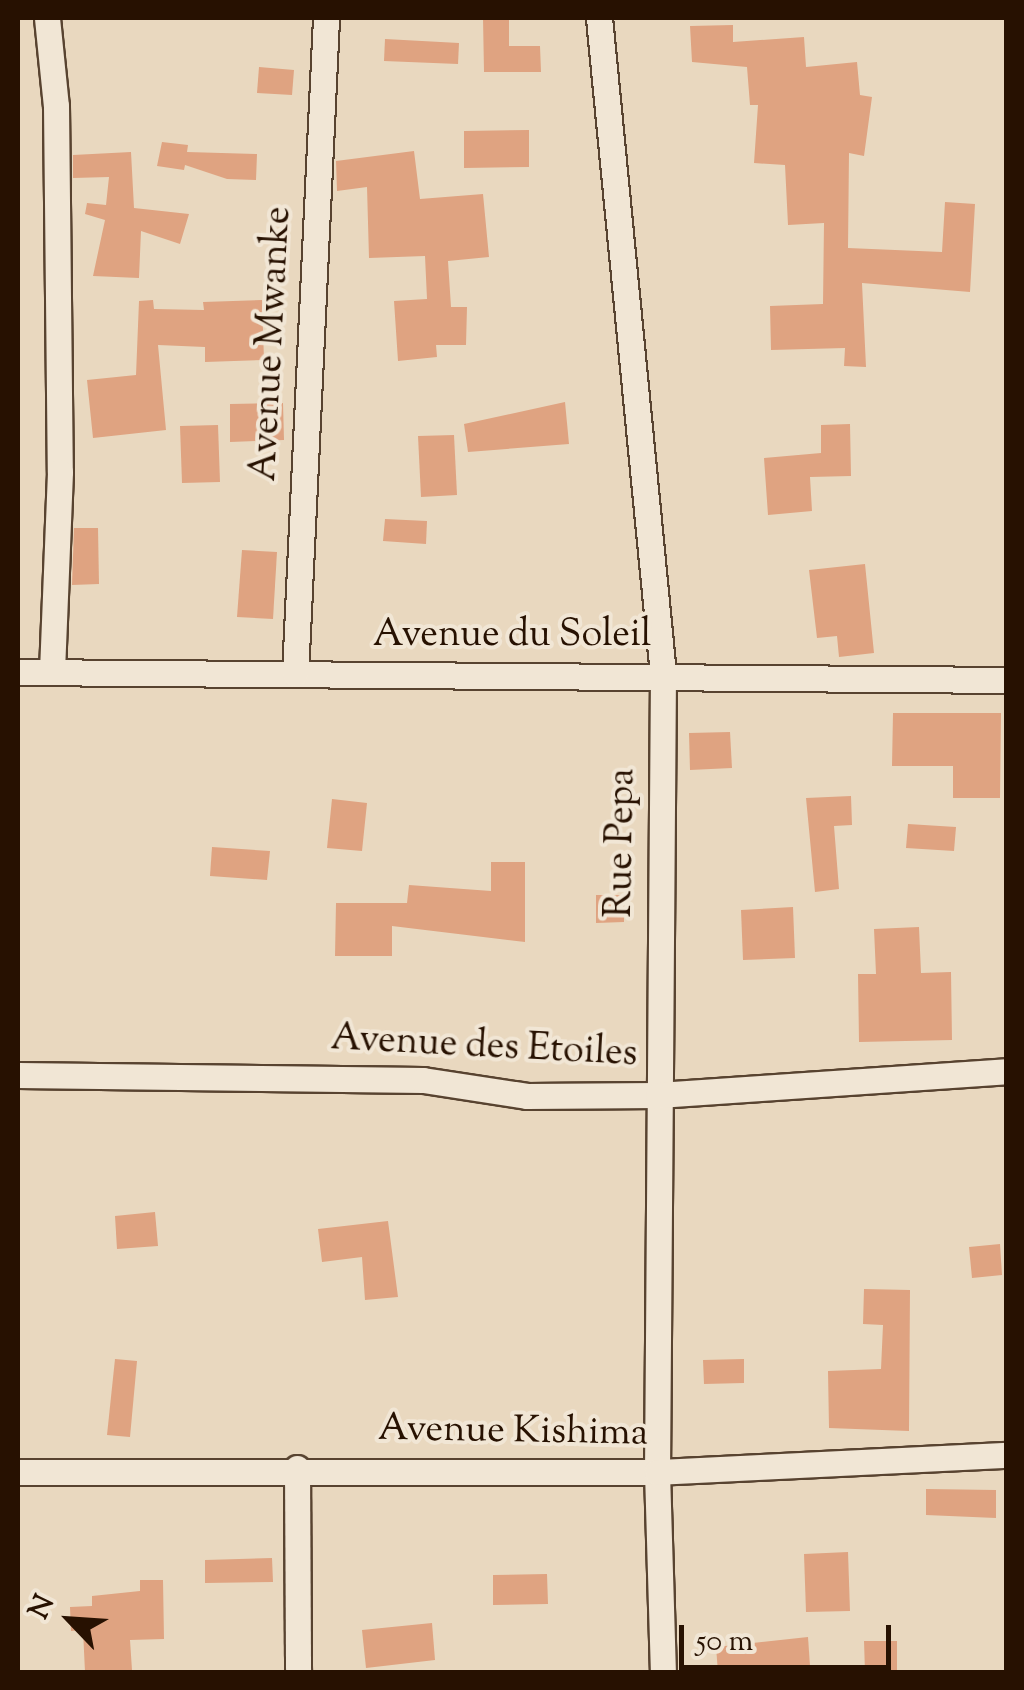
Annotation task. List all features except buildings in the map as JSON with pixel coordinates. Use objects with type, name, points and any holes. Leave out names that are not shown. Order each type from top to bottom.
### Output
[{"type":"street","points":[[47,18],[56,106],[60,433],[52,672]]},
{"type":"street","name":"Avenue Mwanke","points":[[295,674],[326,18]]},
{"type":"street","name":"Rue Pepa","points":[[599,18],[663,674],[658,1094],[662,1672]]},
{"type":"street","name":"Avenue du Soleil","points":[[18,672],[663,674],[1006,680]]},
{"type":"street","name":"Avenue des Etoiles","points":[[18,1075],[384,1079],[527,1096],[658,1094],[1006,1071]]},
{"type":"street","name":"Avenue Kishima","points":[[18,1472],[297,1468],[658,1472],[1006,1455]]},
{"type":"street","points":[[297,1468],[298,1672]]}]
